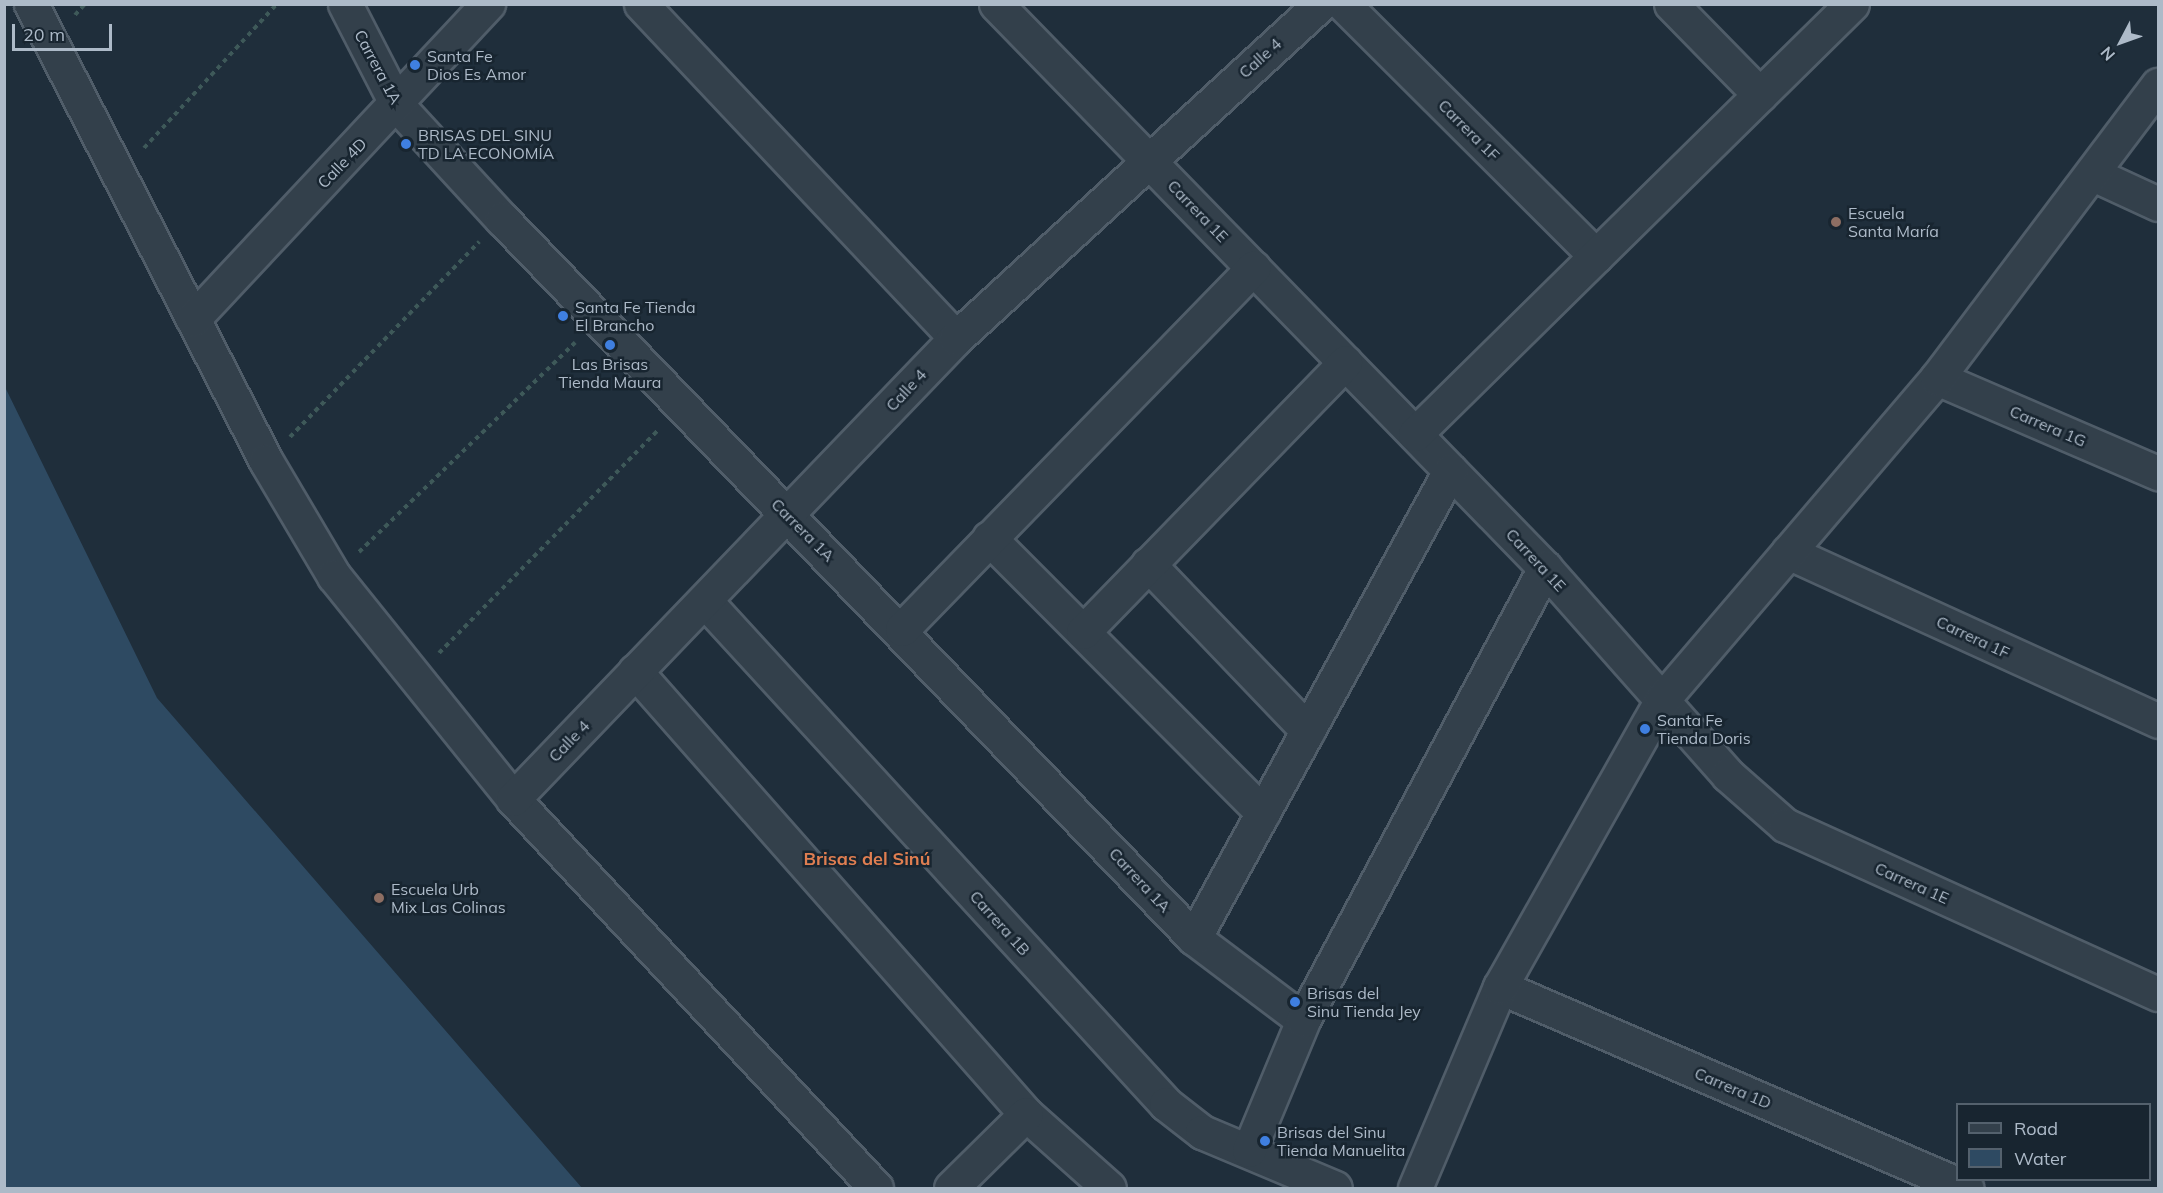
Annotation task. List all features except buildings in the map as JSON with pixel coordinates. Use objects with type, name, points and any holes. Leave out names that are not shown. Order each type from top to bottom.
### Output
[{"type":"street","points":[[31,4],[266,461],[334,576],[418,675],[513,799],[876,1188]]},
{"type":"street","name":"Carrera 1A","points":[[345,4],[397,105],[502,219],[683,404],[788,516],[902,629],[1194,938],[1303,1020]]},
{"type":"street","name":"Calle 4D","points":[[193,319],[397,105],[488,4]]},
{"type":"street","points":[[641,4],[956,338]]},
{"type":"street","name":"Carrera 1E","points":[[996,4],[1545,568],[1728,775],[1785,825],[2158,994]]},
{"type":"street","name":"Calle 4","points":[[513,799],[788,516],[956,338],[1147,159],[1321,4]]},
{"type":"street","name":"Carrera 1F","points":[[1343,4],[1596,256]]},
{"type":"street","points":[[1671,4],[1760,95]]},
{"type":"street","points":[[1415,434],[1852,4]]},
{"type":"street","points":[[1415,1188],[1500,987],[1662,700],[1937,378],[2095,175],[2158,85]]},
{"type":"street","points":[[2095,175],[2158,204]]},
{"type":"street","points":[[902,629],[1253,268]]},
{"type":"street","points":[[1083,632],[1345,363]]},
{"type":"street","name":"Carrera 1G","points":[[1937,378],[2158,473]]},
{"type":"street","points":[[1194,938],[1450,471]]},
{"type":"street","points":[[989,538],[1263,813]]},
{"type":"street","name":"Carrera 1F","points":[[1788,552],[2158,722]]},
{"type":"street","points":[[1148,564],[1308,731]]},
{"type":"street","points":[[1249,1150],[1303,1020],[1545,568]]},
{"type":"street","name":"Carrera 1B","points":[[705,601],[1166,1104],[1202,1132],[1335,1188]]},
{"type":"street","points":[[635,671],[1026,1114],[1110,1188]]},
{"type":"street","name":"Carrera 1D","points":[[1500,987],[1966,1188]]},
{"type":"street","points":[[951,1188],[1026,1114]]},
{"type":"path","points":[[119,175],[277,4]]},
{"type":"path","points":[[266,461],[502,219]]},
{"type":"path","points":[[334,576],[600,319]]},
{"type":"path","points":[[418,675],[683,404]]},
{"type":"water","points":[[5,387],[157,698],[582,1188],[5,1188]]},
{"type":"place","name":"Santa Fe Dios Es Amor","points":[[415,65]]},
{"type":"place","name":"BRISAS DEL SINU TD LA ECONOMÍA","points":[[406,144]]},
{"type":"place","name":"Escuela Santa María","points":[[1836,222]]},
{"type":"place","name":"Santa Fe Tienda El Brancho","points":[[563,316]]},
{"type":"place","name":"Las Brisas Tienda Maura","points":[[610,345]]},
{"type":"place","name":"Santa Fe Tienda Doris","points":[[1645,729]]},
{"type":"place","name":"Escuela Urb Mix Las Colinas","points":[[379,898]]},
{"type":"place","name":"Brisas del Sinu Tienda Jey","points":[[1295,1002]]},
{"type":"place","name":"Brisas del Sinu Tienda Manuelita","points":[[1265,1141]]},
{"type":"district","name":"Brisas del Sinú","points":[[867,859]]}]
